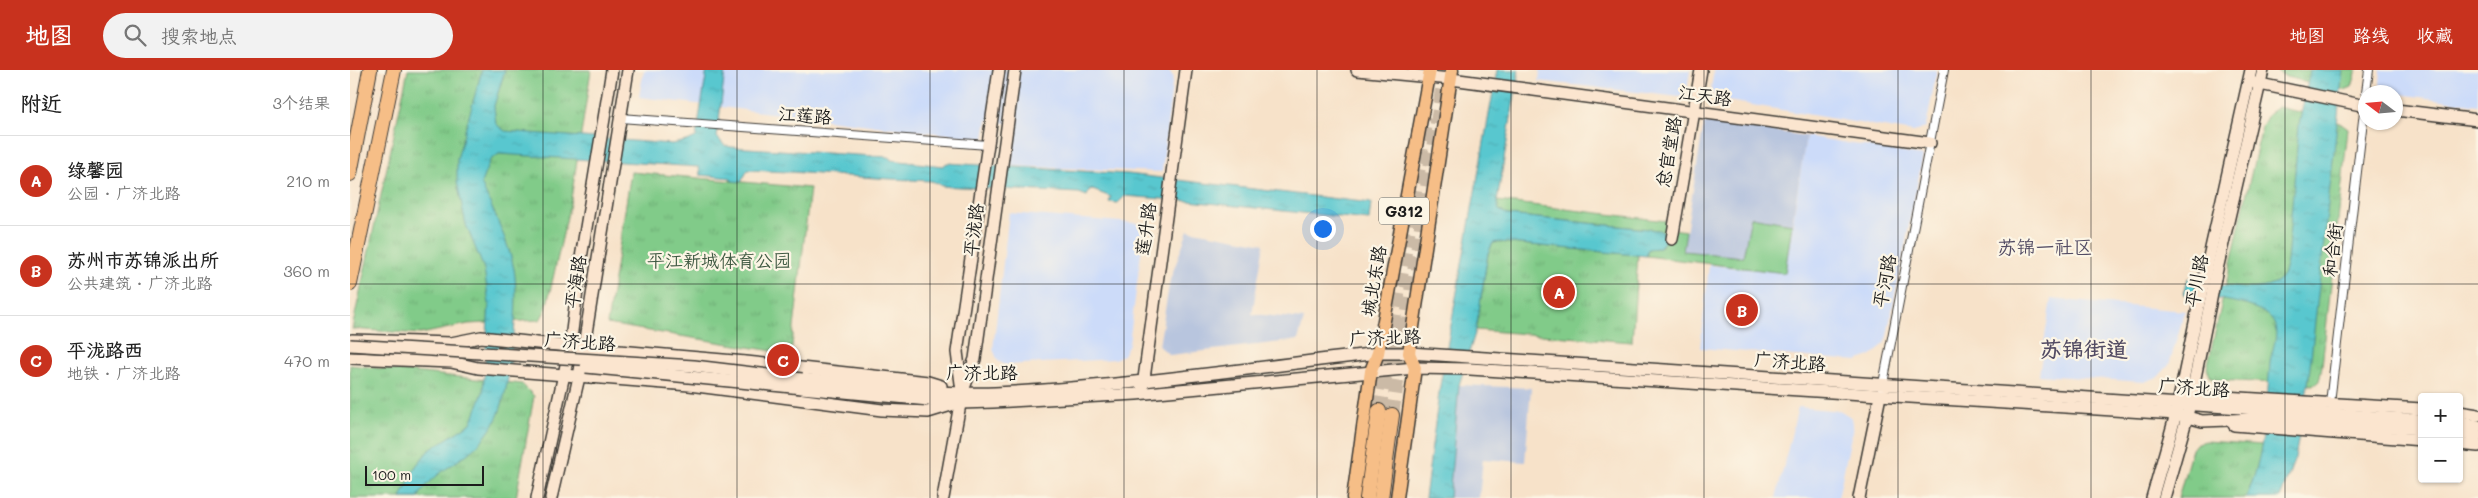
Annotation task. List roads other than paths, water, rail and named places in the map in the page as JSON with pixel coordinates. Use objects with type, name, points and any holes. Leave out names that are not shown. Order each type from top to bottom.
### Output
[{"type":"highway","points":[[350,174],[370,70]]},
{"type":"highway","points":[[350,284],[394,70]]},
{"type":"highway","points":[[1367,498],[1386,413],[1381,498]]},
{"type":"main road","name":"平海路","points":[[537,498],[570,347],[581,258],[612,70]]},
{"type":"main road","name":"平海路","points":[[551,498],[579,377],[628,70]]},
{"type":"main road","name":"平泷路","points":[[961,398],[957,352],[999,70]]},
{"type":"main road","name":"平泷路","points":[[943,498],[961,398],[975,359],[1015,70]]},
{"type":"main road","name":"莲升路","points":[[1144,393],[1142,381],[1186,70]]},
{"type":"main road","name":"江天路","points":[[1357,70],[1451,75],[1480,84],[1930,143]]},
{"type":"main road","name":"总官堂路","points":[[1672,239],[1700,70]]},
{"type":"main road","name":"平川路","points":[[2164,498],[2253,78],[2263,70]]},
{"type":"main road","name":"城北东路","points":[[1353,498],[1372,371],[1378,353],[1430,73]]},
{"type":"main road","name":"G312","points":[[1409,353],[1451,75]]},
{"type":"main road","points":[[2253,78],[2287,90],[2358,104]]},
{"type":"main road","points":[[2403,111],[2478,120]]},
{"type":"main road","name":"平川路","points":[[2152,498],[2184,407],[2204,303]]},
{"type":"main road","points":[[351,342],[451,343],[482,337],[570,347],[746,362],[928,382],[961,398]]},
{"type":"main road","name":"广济北路","points":[[351,342],[694,366],[802,383]]},
{"type":"main road","name":"广济北路","points":[[350,352],[536,363],[802,383],[961,398],[1144,393],[1415,368],[1881,390],[2184,407],[2356,421],[2418,420]]},
{"type":"main road","name":"广济北路","points":[[961,398],[994,392],[1142,381],[1378,353],[1473,356],[1881,390]]},
{"type":"main road","points":[[1398,498],[1415,368],[1409,353]]},
{"type":"main road","points":[[350,358],[452,362],[478,368],[689,385],[882,410],[928,412],[961,398]]},
{"type":"main road","name":"平河路","points":[[1859,498],[1881,390]]},
{"type":"main road","points":[[2306,418],[2330,404],[2418,409]]},
{"type":"main road","name":"广济北路","points":[[2184,407],[2202,421],[2256,414]]},
{"type":"main road","points":[[2463,413],[2478,415]]},
{"type":"main road","points":[[2256,414],[2306,418],[2418,439]]},
{"type":"main road","name":"广济北路","points":[[2356,421],[2418,429]]},
{"type":"main road","points":[[2463,424],[2478,426]]},
{"type":"main road","points":[[2463,434],[2478,436]]},
{"type":"main road","points":[[2463,444],[2478,446]]},
{"type":"street","name":"平河路","points":[[1881,390],[1944,70]]},
{"type":"street","points":[[2367,85],[2369,70]]},
{"type":"street","name":"江莲路","points":[[620,118],[988,145]]},
{"type":"street","name":"和合街","points":[[2330,404],[2362,130]]},
{"type":"water","points":[[482,70],[505,70],[494,106],[496,124],[505,131],[672,144],[687,141],[696,137],[707,70],[725,70],[717,137],[724,145],[731,147],[889,157],[891,160],[943,166],[947,163],[1128,174],[1371,203],[1369,220],[1125,196],[1118,203],[1109,202],[1111,197],[1090,189],[1087,196],[1079,193],[942,186],[932,181],[748,170],[741,182],[732,181],[731,178],[700,175],[699,167],[499,154],[490,160],[481,183],[508,247],[516,283],[513,347],[501,409],[493,426],[468,454],[432,480],[418,498],[401,498],[416,466],[428,451],[471,423],[483,392],[489,304],[484,269],[466,225],[457,182],[457,159]]},
{"type":"water","points":[[1497,70],[1519,70],[1497,201],[1499,210],[1508,215],[1658,230],[1665,233],[1664,242],[1659,248],[1648,249],[1646,256],[1499,242],[1493,243],[1488,253],[1476,330],[1459,385],[1449,498],[1425,498],[1440,386]]},
{"type":"water","points":[[2310,70],[2343,70],[2308,385],[2295,458],[2280,498],[2246,498],[2257,465],[2264,432],[2270,363],[2276,329],[2271,319],[2254,308],[2218,299],[2184,294],[2188,278],[2233,287],[2258,288],[2277,282],[2283,276],[2287,261],[2299,125]]},
{"type":"tunnel","points":[[1392,415],[1445,70]]},
{"type":"tunnel","points":[[1379,411],[1427,118]]},
{"type":"place","name":"绿馨园","points":[[1559,292]]},
{"type":"place","name":"苏州市苏锦派出所","points":[[1742,310]]},
{"type":"place","name":"平泷路西","points":[[783,360]]},
{"type":"district","name":"苏锦一社区","points":[[2045,247]]},
{"type":"district","name":"苏锦街道","points":[[2084,349]]},
{"type":"park label","name":"平江新城体育公园","points":[[719,261]]}]
